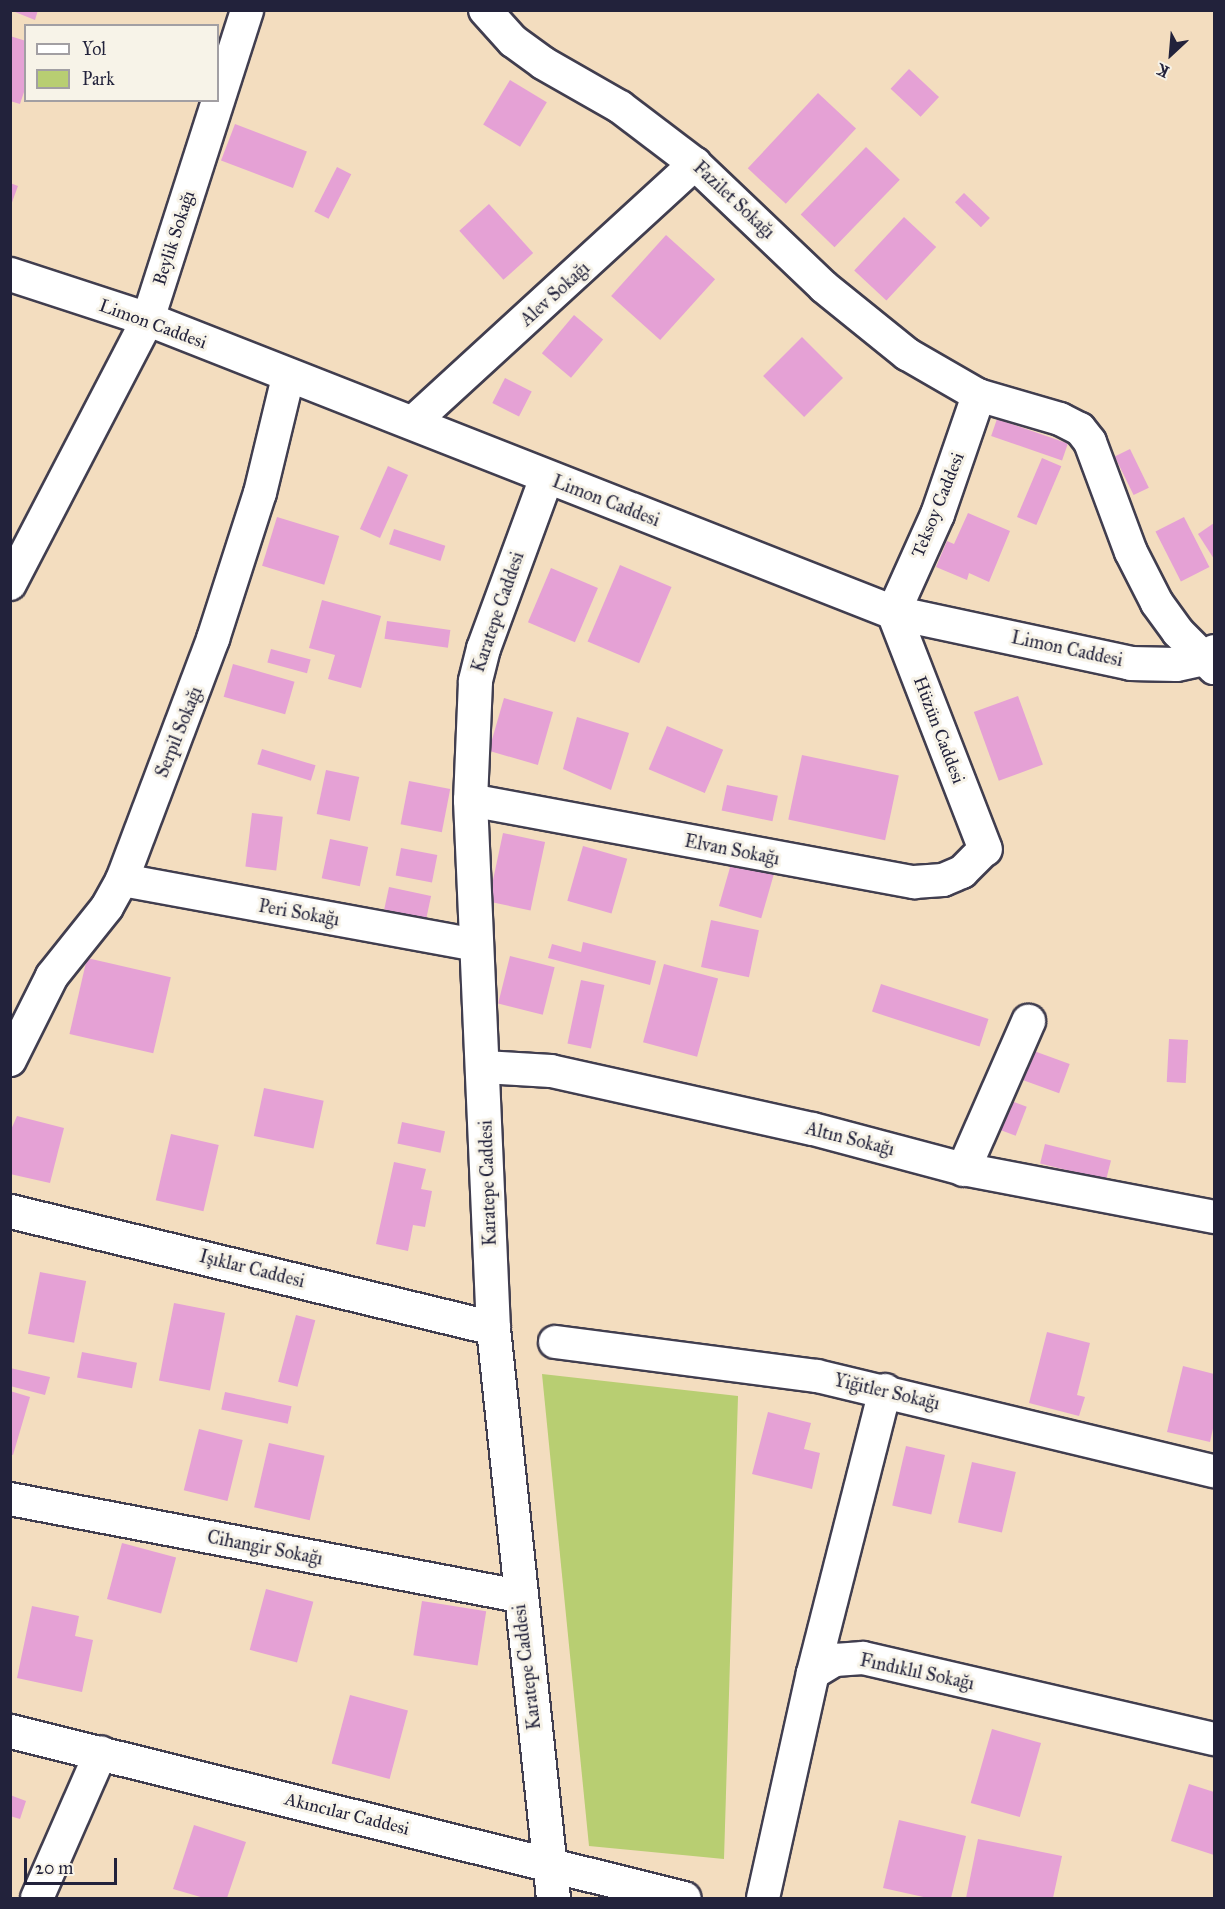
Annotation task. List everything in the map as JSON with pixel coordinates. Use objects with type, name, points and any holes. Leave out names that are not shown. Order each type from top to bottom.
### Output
[{"type":"street","name":"Beylik Sokağı","points":[[219,98],[247,10]]},
{"type":"street","name":"Fazilet Sokağı","points":[[485,10],[513,41],[543,63],[620,106],[695,164],[873,328],[937,374],[978,395],[1060,419],[1080,429],[1090,442],[1131,552],[1157,603],[1211,659]]},
{"type":"street","name":"Beylik Sokağı","points":[[10,584],[148,320],[218,102]]},
{"type":"street","name":"Alev Sokağı","points":[[412,423],[695,164]]},
{"type":"street","name":"Limon Caddesi","points":[[10,274],[148,320],[288,377],[412,423],[893,612],[1130,663],[1176,664],[1211,659]]},
{"type":"street","name":"Serpil Sokağı","points":[[10,1060],[52,976],[107,907],[122,880],[220,618],[260,493],[288,377]]},
{"type":"street","name":"Teksoy Caddesi","points":[[893,612],[937,514],[978,395]]},
{"type":"street","name":"Karatepe Caddesi","points":[[546,477],[483,648],[475,681],[470,800],[484,1067],[493,1328],[519,1596],[551,1865],[553,1899]]},
{"type":"street","name":"Hüzün Caddesi","points":[[893,612],[984,849]]},
{"type":"street","name":"Elvan Sokağı","points":[[470,800],[914,882],[943,880],[962,872],[984,849]]},
{"type":"street","name":"Peri Sokağı","points":[[122,880],[476,945]]},
{"type":"street","points":[[963,1169],[1028,1021]]},
{"type":"street","name":"Altın Sokağı","points":[[484,1067],[551,1071],[642,1089],[963,1169],[1215,1217]]},
{"type":"street","name":"Işıklar Caddesi","points":[[10,1211],[493,1328]]},
{"type":"street","name":"Yiğitler Sokağı","points":[[555,1342],[702,1359],[885,1390],[1215,1471]]},
{"type":"street","points":[[763,1899],[813,1673],[885,1390]]},
{"type":"street","name":"Cihangir Sokağı","points":[[10,1499],[519,1596]]},
{"type":"street","name":"Fındıklıl Sokağı","points":[[813,1673],[835,1660],[863,1658],[1215,1739]]},
{"type":"street","name":"Akıncılar Caddesi","points":[[10,1731],[684,1899]]},
{"type":"street","points":[[37,1899],[101,1752]]},
{"type":"green space","points":[[542,1374],[738,1396],[724,1859],[589,1846]]},
{"type":"building","points":[[10,10],[38,10],[35,20]]},
{"type":"building","points":[[10,36],[24,40],[24,92],[20,104],[10,101]]},
{"type":"building","points":[[909,69],[939,97],[921,117],[891,89]]},
{"type":"building","points":[[510,80],[547,102],[520,147],[483,125]]},
{"type":"building","points":[[818,93],[856,128],[786,204],[748,168]]},
{"type":"building","points":[[235,124],[307,152],[293,188],[221,160]]},
{"type":"building","points":[[866,147],[900,180],[835,247],[801,215]]},
{"type":"building","points":[[337,167],[351,174],[329,219],[314,212]]},
{"type":"building","points":[[10,183],[18,186],[11,205],[10,205]]},
{"type":"building","points":[[964,193],[990,218],[981,227],[955,202]]},
{"type":"building","points":[[489,204],[533,253],[503,280],[459,231]]},
{"type":"building","points":[[904,217],[936,247],[886,300],[854,270]]},
{"type":"building","points":[[666,235],[715,279],[660,340],[611,296]]},
{"type":"building","points":[[574,315],[603,339],[571,378],[542,353]]},
{"type":"building","points":[[802,337],[843,378],[804,417],[763,376]]},
{"type":"building","points":[[505,378],[532,392],[519,417],[492,403]]},
{"type":"building","points":[[997,419],[1068,443],[1062,460],[991,436]]},
{"type":"building","points":[[1130,449],[1149,488],[1134,495],[1115,456]]},
{"type":"building","points":[[1042,458],[1061,466],[1036,525],[1017,517]]},
{"type":"building","points":[[388,466],[408,475],[380,538],[360,529]]},
{"type":"building","points":[[968,513],[1010,531],[989,582],[969,573],[967,580],[936,567],[947,541],[954,544]]},
{"type":"building","points":[[277,517],[339,536],[324,585],[262,566]]},
{"type":"building","points":[[1184,517],[1209,567],[1181,581],[1155,532]]},
{"type":"building","points":[[1214,523],[1214,559],[1198,534]]},
{"type":"building","points":[[394,529],[445,546],[440,561],[389,544]]},
{"type":"building","points":[[620,565],[672,587],[639,663],[588,641]]},
{"type":"building","points":[[551,568],[598,588],[575,642],[528,622]]},
{"type":"building","points":[[322,600],[381,616],[361,688],[328,679],[335,655],[309,648]]},
{"type":"building","points":[[387,621],[450,630],[448,648],[384,639]]},
{"type":"building","points":[[271,649],[311,660],[307,673],[267,663]]},
{"type":"building","points":[[233,664],[295,682],[285,714],[224,697]]},
{"type":"building","points":[[1018,696],[1043,765],[999,781],[974,712]]},
{"type":"building","points":[[504,698],[553,712],[538,765],[489,751]]},
{"type":"building","points":[[577,717],[629,733],[611,790],[563,769]]},
{"type":"building","points":[[667,726],[723,750],[705,793],[649,769]]},
{"type":"building","points":[[262,749],[316,765],[311,781],[257,764]]},
{"type":"building","points":[[802,755],[899,776],[885,840],[788,820]]},
{"type":"building","points":[[326,770],[359,777],[350,821],[317,814]]},
{"type":"building","points":[[409,781],[450,789],[442,832],[401,824]]},
{"type":"building","points":[[727,785],[778,796],[772,821],[722,810]]},
{"type":"building","points":[[252,813],[283,817],[276,870],[245,867]]},
{"type":"building","points":[[503,833],[545,842],[531,910],[488,901]]},
{"type":"building","points":[[330,839],[368,847],[360,886],[322,878]]},
{"type":"building","points":[[583,846],[627,859],[612,913],[567,901]]},
{"type":"building","points":[[401,848],[437,855],[432,883],[396,875]]},
{"type":"building","points":[[733,857],[775,869],[761,918],[719,906]]},
{"type":"building","points":[[389,887],[431,896],[426,918],[384,909]]},
{"type":"building","points":[[711,920],[759,930],[749,977],[701,967]]},
{"type":"building","points":[[583,942],[656,961],[650,985],[548,958],[552,944],[581,952]]},
{"type":"building","points":[[510,956],[555,967],[543,1015],[498,1004]]},
{"type":"building","points":[[87,958],[171,977],[153,1053],[69,1034]]},
{"type":"building","points":[[664,964],[718,978],[697,1057],[643,1042]]},
{"type":"building","points":[[581,980],[604,985],[591,1049],[567,1044]]},
{"type":"building","points":[[881,984],[988,1019],[980,1046],[872,1012]]},
{"type":"building","points":[[1169,1039],[1188,1040],[1186,1083],[1167,1082]]},
{"type":"building","points":[[1034,1051],[1070,1064],[1059,1093],[1023,1080]]},
{"type":"building","points":[[264,1088],[324,1101],[313,1149],[254,1136]]},
{"type":"building","points":[[1009,1100],[1027,1107],[1016,1136],[998,1129]]},
{"type":"building","points":[[17,1116],[64,1128],[50,1183],[10,1174],[10,1132]]},
{"type":"building","points":[[402,1122],[445,1131],[440,1153],[397,1144]]},
{"type":"building","points":[[171,1134],[219,1145],[203,1211],[156,1200]]},
{"type":"building","points":[[1045,1144],[1111,1160],[1106,1180],[1040,1163]]},
{"type":"building","points":[[394,1162],[426,1169],[421,1189],[432,1191],[425,1227],[413,1225],[408,1251],[376,1244]]},
{"type":"building","points":[[40,1272],[86,1281],[74,1343],[28,1334]]},
{"type":"building","points":[[174,1303],[225,1313],[210,1390],[159,1381]]},
{"type":"building","points":[[296,1315],[315,1320],[297,1387],[278,1382]]},
{"type":"building","points":[[1047,1332],[1090,1343],[1077,1395],[1085,1397],[1079,1416],[1029,1403]]},
{"type":"building","points":[[82,1352],[137,1363],[132,1388],[77,1378]]},
{"type":"building","points":[[1183,1366],[1214,1374],[1214,1424],[1210,1442],[1167,1432]]},
{"type":"building","points":[[10,1368],[50,1377],[45,1395],[10,1386]]},
{"type":"building","points":[[10,1391],[30,1397],[13,1455],[10,1454]]},
{"type":"building","points":[[225,1392],[292,1406],[288,1424],[221,1410]]},
{"type":"building","points":[[768,1412],[811,1423],[804,1449],[820,1453],[812,1489],[752,1474]]},
{"type":"building","points":[[199,1429],[243,1440],[227,1501],[184,1490]]},
{"type":"building","points":[[269,1443],[325,1456],[310,1520],[254,1507]]},
{"type":"building","points":[[906,1446],[945,1455],[931,1514],[892,1505]]},
{"type":"building","points":[[972,1462],[1016,1472],[1002,1533],[958,1522]]},
{"type":"building","points":[[122,1543],[176,1557],[161,1614],[107,1599]]},
{"type":"building","points":[[266,1589],[313,1602],[297,1663],[250,1650]]},
{"type":"building","points":[[422,1601],[486,1611],[478,1665],[413,1655]]},
{"type":"building","points":[[32,1606],[79,1616],[75,1636],[93,1640],[82,1692],[17,1678]]},
{"type":"building","points":[[350,1695],[408,1711],[390,1779],[332,1764]]},
{"type":"building","points":[[992,1729],[1041,1743],[1020,1817],[971,1803]]},
{"type":"building","points":[[1189,1784],[1214,1792],[1214,1855],[1171,1841]]},
{"type":"building","points":[[10,1795],[26,1801],[20,1819],[10,1816]]},
{"type":"building","points":[[899,1820],[966,1836],[951,1898],[928,1898],[883,1888]]},
{"type":"building","points":[[194,1825],[246,1842],[227,1898],[204,1898],[173,1889]]},
{"type":"building","points":[[978,1839],[1062,1856],[1053,1898],[966,1898]]}]
